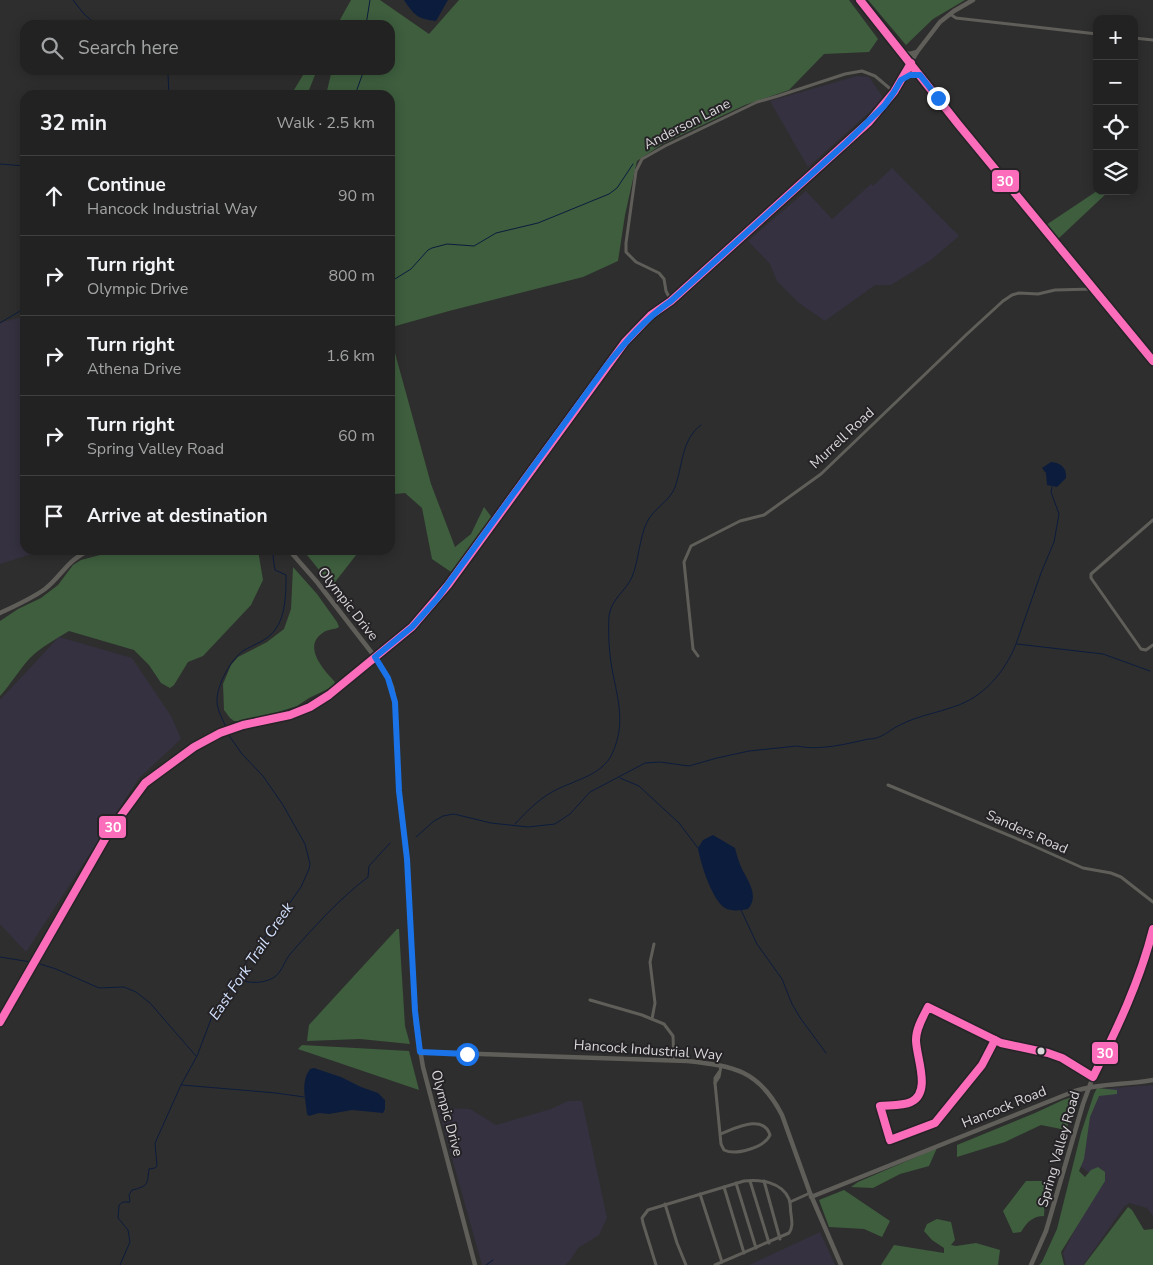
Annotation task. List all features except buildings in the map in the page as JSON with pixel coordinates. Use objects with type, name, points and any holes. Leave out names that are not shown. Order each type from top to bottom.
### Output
[{"type":"street","points":[[860,0],[1153,361]]},
{"type":"street","points":[[0,1022],[110,832],[144,783],[194,747],[220,733],[243,725],[290,715],[310,707],[328,695],[412,627],[437,599],[625,342],[651,315],[671,301],[846,143],[884,106],[917,52],[940,22],[973,0]]},
{"type":"street","points":[[950,14],[956,18],[1093,34]]},
{"type":"street","points":[[1138,38],[1153,40]]},
{"type":"street","points":[[901,51],[910,54],[917,52]]},
{"type":"street","name":"Anderson Lane","points":[[671,301],[666,291],[664,279],[659,273],[636,262],[626,252],[636,171],[642,159],[692,132],[757,102],[845,74],[862,70],[876,76],[894,92]]},
{"type":"street","points":[[901,80],[910,75],[920,75]]},
{"type":"street","name":"Murrell Road","points":[[698,656],[693,649],[684,562],[691,546],[740,521],[764,515],[821,474],[966,334],[1012,295],[1019,293],[1038,294],[1055,290],[1094,289]]},
{"type":"street","points":[[1153,520],[1091,574],[1091,578],[1141,649],[1146,650],[1153,645]]},
{"type":"street","points":[[0,613],[45,589],[75,558],[81,555]]},
{"type":"street","name":"Olympic Drive","points":[[293,555],[375,657],[388,678],[395,702],[399,791],[407,859],[415,1011],[420,1052],[475,1265]]},
{"type":"street","name":"Sanders Road","points":[[888,785],[1083,868],[1111,873],[1121,877],[1153,902]]},
{"type":"street","name":"Spring Valley Road","points":[[1031,1265],[1049,1223],[1073,1133],[1089,1087],[1124,1014],[1145,961],[1153,929]]},
{"type":"street","points":[[652,1020],[655,1003],[650,962],[654,944]]},
{"type":"street","points":[[590,1000],[664,1024],[673,1036],[674,1061]]},
{"type":"street","name":"Hancock Industrial Way","points":[[420,1052],[674,1061],[721,1065],[750,1076],[762,1085],[782,1115],[811,1195],[842,1265]]},
{"type":"street","points":[[720,1134],[753,1123],[762,1126],[770,1135],[764,1143],[737,1153],[726,1151],[722,1148],[720,1134],[715,1083],[715,1078],[721,1065]]},
{"type":"street","points":[[1094,1074],[1096,1082],[1102,1084]]},
{"type":"street","name":"Hancock Road","points":[[811,1195],[1062,1096],[1102,1084],[1124,1084],[1153,1080]]},
{"type":"street","points":[[750,1181],[769,1243]]},
{"type":"street","points":[[764,1181],[780,1238]]},
{"type":"street","points":[[656,1265],[642,1218],[648,1210],[736,1183],[764,1181],[780,1188],[790,1202],[792,1228],[787,1235],[716,1265]]},
{"type":"street","points":[[736,1183],[756,1248]]},
{"type":"street","points":[[724,1187],[744,1253]]},
{"type":"street","points":[[700,1194],[722,1262]]},
{"type":"street","points":[[790,1202],[811,1195]]},
{"type":"street","points":[[665,1204],[676,1243],[686,1265]]},
{"type":"shaded area","points":[[857,76],[869,77],[884,99],[808,167],[770,101]]},
{"type":"shaded area","points":[[892,168],[959,236],[931,260],[891,285],[875,285],[825,321],[799,303],[777,281],[770,264],[748,241],[806,191],[832,219]]},
{"type":"shaded area","points":[[20,317],[20,555],[29,555],[0,564],[0,323]]},
{"type":"shaded area","points":[[59,637],[132,658],[171,716],[181,739],[139,778],[26,952],[0,924],[0,700]]},
{"type":"shaded area","points":[[1153,1085],[1153,1216],[1147,1208],[1129,1203],[1124,1207],[1083,1265],[1066,1265],[1063,1253],[1100,1181],[1075,1162],[1085,1122],[1100,1089]]},
{"type":"shaded area","points":[[568,1101],[582,1101],[607,1218],[599,1235],[578,1248],[565,1265],[482,1265],[438,1108],[470,1109],[496,1125],[551,1109]]},
{"type":"shaded area","points":[[820,1232],[835,1265],[749,1265]]},
{"type":"green space","points":[[351,0],[380,0],[429,34],[459,0],[849,0],[878,39],[869,52],[824,54],[789,90],[745,105],[664,143],[637,161],[625,215],[618,261],[583,277],[395,326],[395,90],[327,90],[331,75],[395,75],[395,20],[340,20]]},
{"type":"green space","points":[[868,0],[965,0],[933,19],[906,45]]},
{"type":"green space","points":[[303,75],[315,75],[309,90],[294,90]]},
{"type":"green space","points":[[1093,194],[1105,195],[1058,239],[1046,225]]},
{"type":"green space","points":[[395,353],[431,484],[455,547],[471,534],[484,507],[493,519],[451,572],[432,559],[422,508],[405,493],[395,494]]},
{"type":"green space","points":[[100,555],[259,555],[263,580],[251,605],[203,656],[188,662],[174,685],[170,688],[161,683],[149,665],[134,650],[69,631],[30,658],[0,696],[0,621],[18,609],[41,598],[58,585],[73,565],[81,560]]},
{"type":"green space","points":[[307,555],[356,555],[332,586]]},
{"type":"green space","points":[[293,567],[317,594],[339,627],[324,632],[317,638],[314,644],[317,658],[335,682],[332,687],[297,706],[250,721],[234,721],[224,710],[223,684],[231,665],[238,657],[267,642],[284,629],[291,609]]},
{"type":"green space","points":[[399,929],[405,1026],[410,1044],[360,1039],[307,1041],[309,1025]]},
{"type":"green space","points":[[302,1045],[409,1051],[419,1090],[298,1049]]},
{"type":"green space","points":[[1097,1088],[1117,1090],[1117,1094],[1099,1096],[1090,1117],[1084,1159],[1079,1171],[1085,1177],[1091,1170],[1098,1167],[1105,1172],[1105,1181],[1061,1252],[1064,1265],[1039,1265],[1057,1229],[1081,1133]]},
{"type":"green space","points":[[1079,1095],[1066,1130],[1041,1125],[1005,1142],[957,1157],[957,1145]]},
{"type":"green space","points":[[937,1148],[929,1166],[900,1174],[873,1188],[851,1187],[858,1182]]},
{"type":"green space","points":[[1026,1181],[1049,1181],[1051,1186],[1045,1197],[1044,1216],[1031,1220],[1021,1232],[1013,1233],[1003,1211]]},
{"type":"green space","points":[[844,1190],[890,1221],[882,1237],[864,1229],[829,1227],[819,1200]]},
{"type":"green space","points":[[1128,1207],[1132,1210],[1144,1230],[1153,1229],[1153,1265],[1084,1265]]},
{"type":"green space","points":[[937,1219],[951,1222],[955,1240],[951,1245],[976,1243],[1000,1250],[998,1265],[881,1265],[894,1245],[944,1253],[944,1248],[932,1240],[924,1231],[927,1224]]},
{"type":"water","points":[[404,0],[448,0],[436,21],[424,19],[417,15]]},
{"type":"water","points":[[1051,462],[1060,465],[1065,471],[1066,478],[1057,487],[1047,485],[1046,473],[1042,468]]},
{"type":"water","points":[[713,835],[735,848],[740,865],[752,890],[753,900],[748,909],[734,910],[725,908],[720,904],[711,889],[698,848],[703,840]]},
{"type":"water","points":[[314,1068],[378,1093],[385,1100],[383,1113],[352,1110],[329,1114],[319,1113],[309,1116],[307,1114],[304,1085],[307,1074],[310,1069]]},
{"type":"waterway","name":"East Fork Trail Creek","points":[[73,0],[91,20]]},
{"type":"waterway","points":[[367,20],[370,0]]},
{"type":"waterway","name":"East Fork Trail Creek","points":[[168,75],[169,90]]},
{"type":"waterway","points":[[357,90],[362,75]]},
{"type":"waterway","points":[[0,164],[20,166]]},
{"type":"waterway","points":[[395,279],[411,269],[432,248],[447,244],[474,246],[496,233],[538,223],[609,194],[617,188],[633,164]]},
{"type":"waterway","points":[[0,323],[20,311]]},
{"type":"waterway","points":[[515,824],[552,792],[601,768],[612,754],[619,732],[620,712],[609,649],[610,610],[632,577],[647,522],[673,492],[686,445],[694,431],[701,425]]},
{"type":"waterway","points":[[416,837],[434,821],[443,816],[454,814],[491,823],[528,827],[555,824],[570,814],[590,792],[645,763],[660,762],[689,766],[749,751],[797,746],[814,748],[842,745],[877,738],[908,721],[964,703],[992,683],[1006,664],[1016,644],[1054,542],[1059,514],[1051,492],[1052,487]]},
{"type":"waterway","name":"East Fork Trail Creek","points":[[227,729],[217,704],[219,687],[222,680],[238,655],[272,634],[279,624],[283,611],[286,575],[275,570],[274,555]]},
{"type":"waterway","points":[[1017,644],[1103,654],[1150,671]]},
{"type":"waterway","name":"East Fork Trail Creek","points":[[120,1265],[130,1242],[128,1230],[118,1218],[119,1205],[123,1202],[130,1202],[129,1195],[132,1190],[144,1186],[149,1169],[157,1166],[155,1143],[181,1085],[197,1056],[213,1014],[251,955],[301,887],[309,869],[310,864],[305,844],[283,805],[263,776],[242,754],[228,734]]},
{"type":"waterway","points":[[620,778],[639,786],[679,823],[698,848]]},
{"type":"waterway","points":[[235,980],[259,982],[276,976],[291,953],[318,923],[347,894],[368,877],[369,866],[390,843]]},
{"type":"waterway","points":[[741,910],[757,944],[782,979],[792,1004],[826,1053]]},
{"type":"waterway","points":[[0,957],[31,962]]},
{"type":"waterway","points":[[37,963],[56,969],[99,988],[124,987],[136,992],[150,1003],[196,1056]]},
{"type":"waterway","points":[[182,1085],[304,1097]]},
{"type":"waterway","points":[[486,1265],[493,1260]]},
{"type":"transit line","name":"30","points":[[860,0],[958,124],[1153,361]]},
{"type":"transit line","name":"30","points":[[0,1022],[109,832],[145,783],[194,747],[220,733],[243,725],[290,715],[310,707],[329,695],[412,627],[448,585],[625,342],[651,315],[671,301],[869,122],[894,92],[911,63]]},
{"type":"transit line","name":"30","points":[[995,1040],[1062,1058],[1093,1077],[1135,986],[1153,929]]},
{"type":"transit line","name":"30","points":[[928,1007],[995,1040],[982,1065],[935,1123],[890,1140],[880,1106],[900,1105],[911,1102],[921,1090],[922,1082],[916,1036],[928,1007]]},
{"type":"route","points":[[467,1054],[420,1052],[415,1011],[407,859],[399,791],[395,702],[392,687],[375,657],[412,627],[437,599],[607,365],[625,342],[651,315],[671,301],[846,143],[884,106],[901,80],[910,75],[920,75],[938,98]]}]
